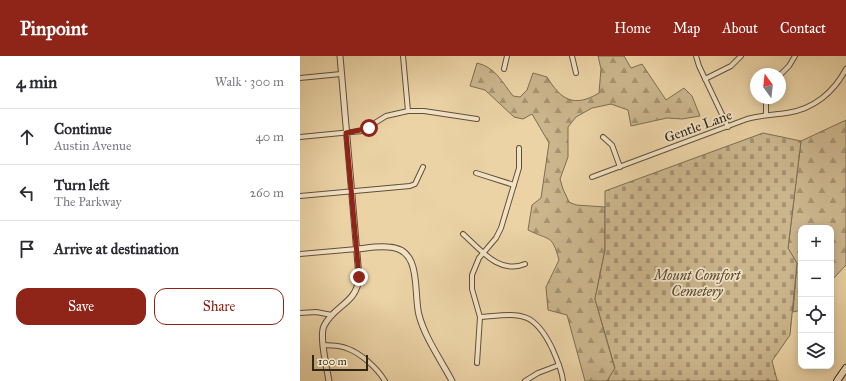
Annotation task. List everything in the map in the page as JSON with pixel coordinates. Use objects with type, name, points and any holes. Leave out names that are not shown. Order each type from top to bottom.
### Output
[{"type":"main road","points":[[837,381],[846,368]]},
{"type":"street","points":[[329,381],[324,345],[324,326],[332,315],[350,300],[358,287],[359,277],[340,56]]},
{"type":"street","points":[[403,56],[408,111]]},
{"type":"street","points":[[504,69],[507,56]]},
{"type":"street","points":[[572,56],[576,73]]},
{"type":"street","points":[[696,56],[705,79],[728,127]]},
{"type":"street","points":[[705,79],[731,66],[741,56]]},
{"type":"street","points":[[786,69],[795,56]]},
{"type":"street","name":"Gentle Lane","points":[[592,177],[766,114],[797,111],[813,104],[835,87],[846,69]]},
{"type":"street","points":[[300,78],[341,74]]},
{"type":"street","points":[[766,104],[766,114]]},
{"type":"street","points":[[300,137],[362,131],[389,115],[408,111],[424,111],[477,119]]},
{"type":"street","points":[[603,137],[612,145],[620,167]]},
{"type":"street","points":[[477,363],[480,317],[472,289],[471,278],[474,267],[499,233],[520,163],[519,148]]},
{"type":"street","points":[[300,196],[410,186],[415,184],[423,167]]},
{"type":"street","points":[[476,173],[514,184]]},
{"type":"street","points":[[462,234],[484,253],[505,266],[515,268],[525,264]]},
{"type":"street","points":[[300,254],[392,247],[402,251],[410,259],[414,270],[417,306],[421,321],[452,381]]},
{"type":"street","points":[[300,313],[316,312],[332,315]]},
{"type":"street","points":[[480,317],[516,315],[532,320],[544,332],[559,365],[563,381]]},
{"type":"street","points":[[324,345],[340,346],[350,349],[376,368],[384,381]]},
{"type":"street","points":[[525,381],[538,373],[559,365]]},
{"type":"green space","points":[[598,56],[624,56],[631,68],[642,64],[666,100],[684,88],[692,96],[700,116],[682,119],[667,118],[631,126],[628,110],[611,104],[592,108],[576,117],[568,127],[568,157],[560,179],[569,202],[576,205],[605,207],[605,250],[595,299],[615,369],[607,381],[585,381],[567,315],[548,310],[546,287],[559,260],[557,252],[549,239],[528,230],[532,205],[541,198],[549,143],[532,114],[523,119],[514,117],[485,90],[470,86],[477,63],[489,68],[502,80],[513,96],[520,97],[527,90],[533,73],[547,77],[552,85],[563,96],[575,101],[582,100],[599,93],[601,69]]},
{"type":"green space","points":[[846,120],[846,265],[834,278],[834,225],[798,225],[798,311],[793,312],[797,263],[788,249],[801,141]]},
{"type":"green space","name":"Mount Comfort Cemetery","points":[[763,133],[801,141],[788,248],[797,263],[790,335],[772,361],[777,380],[779,381],[607,381],[615,368],[595,299],[605,250],[605,191]]},
{"type":"route","points":[[359,277],[346,133],[362,131],[369,128]]}]
